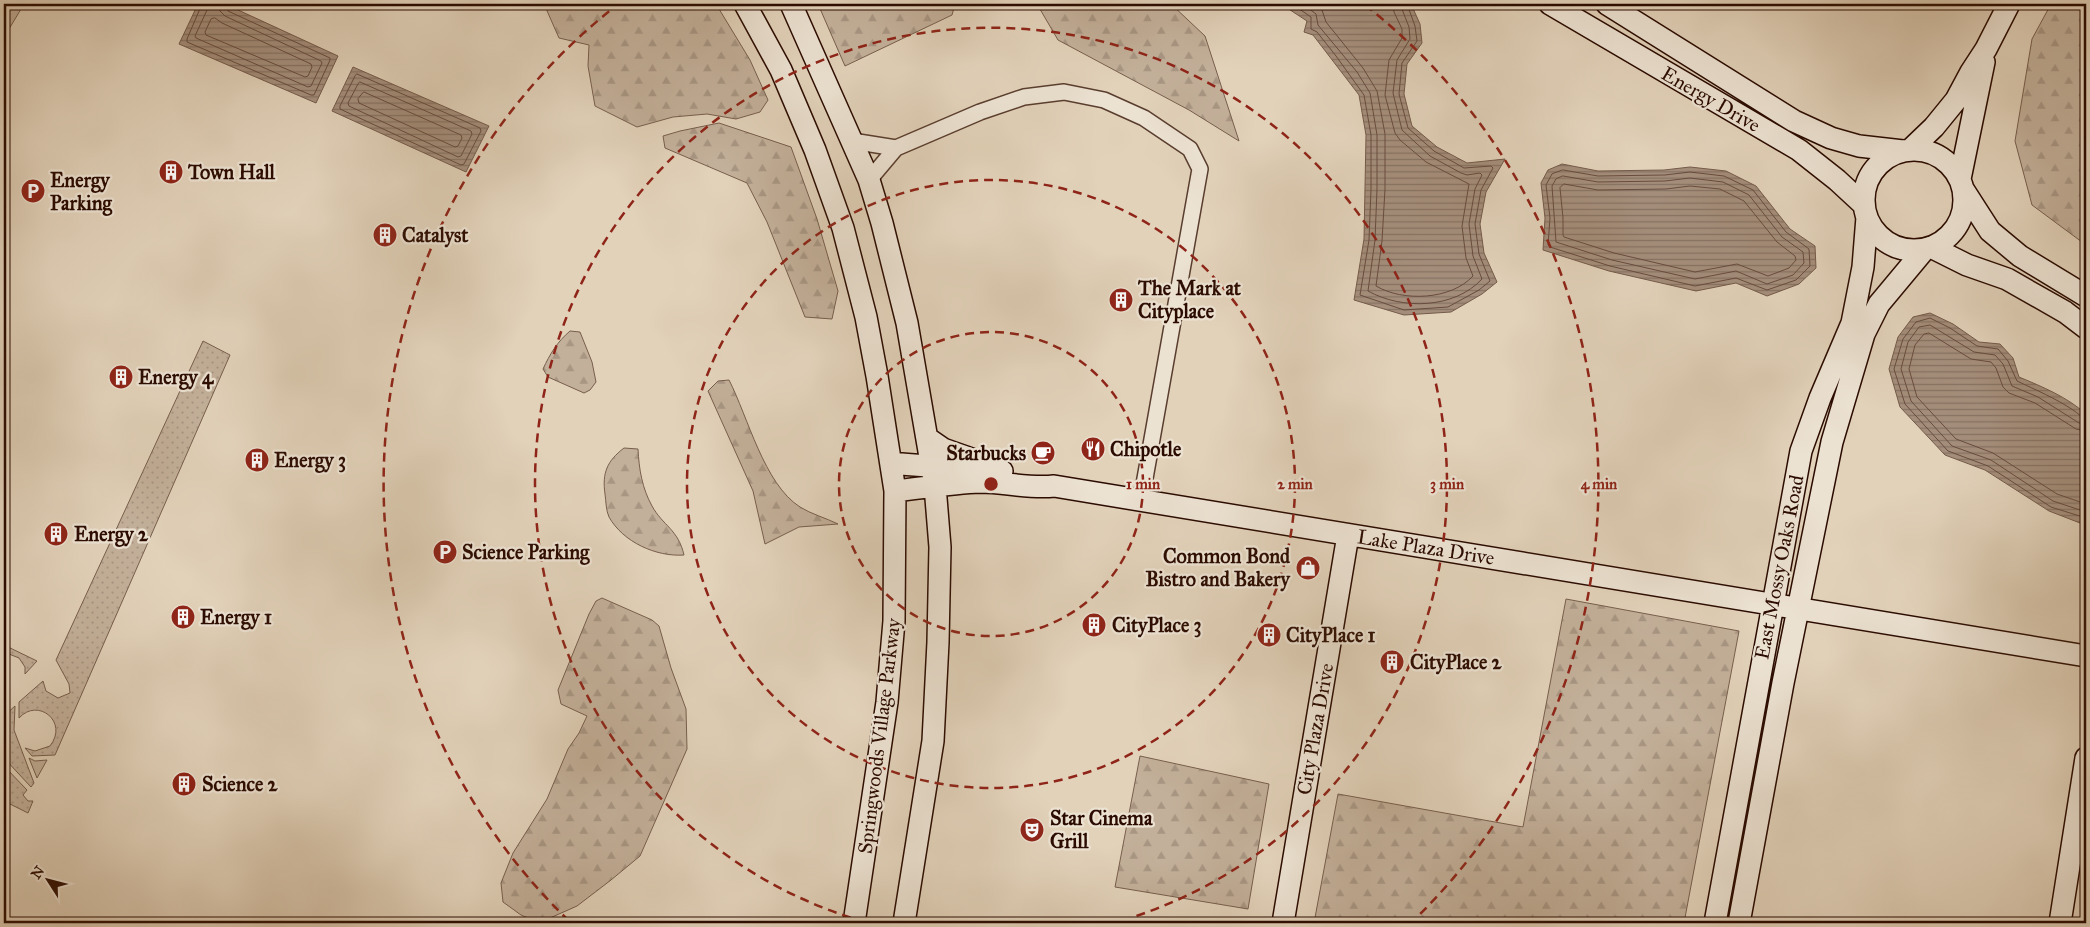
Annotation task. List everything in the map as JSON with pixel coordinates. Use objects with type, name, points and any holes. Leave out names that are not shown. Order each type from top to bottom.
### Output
[{"type":"street","name":"Springwoods Village Parkway","points":[[745,4],[784,79],[815,150],[843,228],[866,317],[878,376],[895,490],[894,621],[888,693],[854,923]]},
{"type":"street","points":[[791,4],[869,180],[907,323],[934,477],[940,547],[933,741],[904,923]]},
{"type":"street","name":"Energy Drive","points":[[1550,4],[1799,150],[1837,180],[1865,211]]},
{"type":"street","name":"Energy Drive","points":[[1607,4],[1794,121],[1831,138],[1859,146],[1907,151]]},
{"type":"street","points":[[2009,4],[1986,49],[1956,100],[1934,127],[1907,151],[1882,162],[1871,174],[1865,189],[1865,211],[1879,237],[1892,246],[1908,250],[1928,249],[2007,279],[2064,312],[2086,328]]},
{"type":"street","points":[[1928,249],[1947,238],[1958,224],[1964,207],[1961,184],[1986,49]]},
{"type":"street","points":[[869,180],[896,148],[980,112],[1024,97],[1064,92],[1104,100],[1144,118],[1190,149],[1200,169],[1141,501]]},
{"type":"street","points":[[852,141],[896,148]]},
{"type":"street","points":[[1907,151],[1919,150],[1936,155],[1950,165],[1990,230],[2020,256],[2086,296]]},
{"type":"street","name":"East Mossy Oaks Road","points":[[1715,923],[1801,451],[1820,398],[1852,323],[1863,267],[1865,211]]},
{"type":"street","name":"East Mossy Oaks Road","points":[[1739,923],[1798,607],[1832,442],[1864,334],[1879,304],[1928,249]]},
{"type":"street","points":[[927,438],[943,448],[1005,471]]},
{"type":"street","name":"Lake Plaza Drive","points":[[891,463],[934,477],[1040,488],[1054,486],[1798,607],[2086,656]]},
{"type":"street","name":"Lake Plaza Drive","points":[[895,490],[969,467],[1043,478],[1054,486]]},
{"type":"street","name":"City Plaza Drive","points":[[1283,923],[1348,535]]},
{"type":"street","points":[[2060,923],[2086,758]]},
{"type":"street","points":[[1730,833],[1755,837]]},
{"type":"green space","points":[[4,4],[24,4],[6,34],[4,34]]},
{"type":"green space","points":[[544,4],[716,4],[750,60],[768,100],[760,112],[736,119],[707,114],[673,117],[637,127],[595,106],[588,66],[589,45],[559,38]]},
{"type":"green space","points":[[818,4],[955,4],[952,15],[845,66]]},
{"type":"green space","points":[[1037,4],[1171,4],[1205,36],[1239,141],[1189,110],[1058,40]]},
{"type":"green space","points":[[2051,4],[2086,4],[2086,245],[2032,205],[2015,141],[2032,39]]},
{"type":"green space","points":[[719,123],[791,147],[817,219],[838,291],[832,319],[805,317],[767,222],[747,183],[665,148],[663,136]]},
{"type":"green space","points":[[570,331],[580,332],[592,362],[596,382],[590,390],[584,393],[548,377],[543,369],[554,348]]},
{"type":"green space","points":[[203,341],[230,355],[55,755],[32,756],[25,748],[35,751],[50,746],[55,737],[56,729],[54,721],[42,711],[27,712],[19,718],[19,702],[43,681],[46,691],[58,698],[70,693],[69,684],[56,660]]},
{"type":"green space","points":[[729,380],[758,449],[776,483],[800,507],[838,524],[799,527],[765,544],[753,491],[708,391],[718,381]]},
{"type":"green space","points":[[624,448],[638,449],[642,478],[652,506],[678,539],[684,555],[662,553],[641,546],[623,534],[609,517],[604,487],[605,474],[613,458]]},
{"type":"green space","points":[[602,598],[652,620],[659,626],[671,668],[686,709],[687,749],[640,856],[577,906],[550,918],[533,920],[521,915],[503,902],[501,883],[513,853],[547,799],[568,749],[579,733],[587,716],[561,704],[558,690],[589,614],[596,601]]},
{"type":"green space","points":[[1566,599],[1739,631],[1684,923],[1314,923],[1338,794],[1523,827]]},
{"type":"green space","points":[[4,645],[37,661],[25,674],[25,667],[19,658],[9,654],[4,655]]},
{"type":"green space","points":[[15,706],[14,730],[34,783],[31,787],[4,758],[4,716]]},
{"type":"green space","points":[[1140,756],[1269,784],[1248,909],[1115,887]]},
{"type":"green space","points":[[29,758],[35,761],[47,760],[37,778]]},
{"type":"green space","points":[[4,766],[27,790],[23,795],[28,801],[33,801],[28,813],[4,801]]},
{"type":"water","points":[[198,4],[225,4],[338,56],[316,103],[179,44]]},
{"type":"water","points":[[1281,4],[1411,4],[1420,24],[1422,43],[1407,64],[1404,94],[1412,126],[1437,147],[1467,163],[1505,159],[1486,192],[1480,224],[1484,253],[1497,282],[1482,294],[1451,312],[1404,315],[1354,300],[1364,239],[1366,135],[1359,95],[1313,35],[1304,32],[1307,21]]},
{"type":"water","points":[[353,67],[489,126],[466,172],[332,111]]},
{"type":"water","points":[[1562,164],[1598,171],[1664,170],[1690,167],[1726,171],[1756,186],[1790,229],[1815,246],[1816,268],[1799,284],[1767,296],[1736,283],[1696,291],[1609,271],[1543,250],[1545,218],[1541,183],[1548,170]]},
{"type":"water","points":[[1930,313],[1953,324],[1979,342],[2000,344],[2013,358],[2019,377],[2063,397],[2086,414],[2086,523],[2080,523],[2049,511],[1985,470],[1945,455],[1900,407],[1889,369],[1898,337],[1913,317]]},
{"type":"place","name":"Town Hall","points":[[171,172]]},
{"type":"place","name":"Energy Parking","points":[[33,191]]},
{"type":"place","name":"Catalyst","points":[[385,235]]},
{"type":"place","name":"The Mark at Cityplace","points":[[1121,300]]},
{"type":"place","name":"Energy 4","points":[[121,377]]},
{"type":"place","name":"Chipotle","points":[[1093,449]]},
{"type":"place","name":"Starbucks","points":[[1043,453]]},
{"type":"place","name":"Energy 3","points":[[257,460]]},
{"type":"place","name":"Energy 2","points":[[56,534]]},
{"type":"place","name":"Science Parking","points":[[445,552]]},
{"type":"place","name":"Common Bond Bistro and Bakery","points":[[1308,568]]},
{"type":"place","name":"Energy 1","points":[[183,617]]},
{"type":"place","name":"CityPlace 3","points":[[1094,625]]},
{"type":"place","name":"CityPlace 1","points":[[1269,635]]},
{"type":"place","name":"CityPlace 2","points":[[1392,662]]},
{"type":"place","name":"Science 2","points":[[184,784]]},
{"type":"place","name":"Star Cinema Grill","points":[[1032,830]]}]
